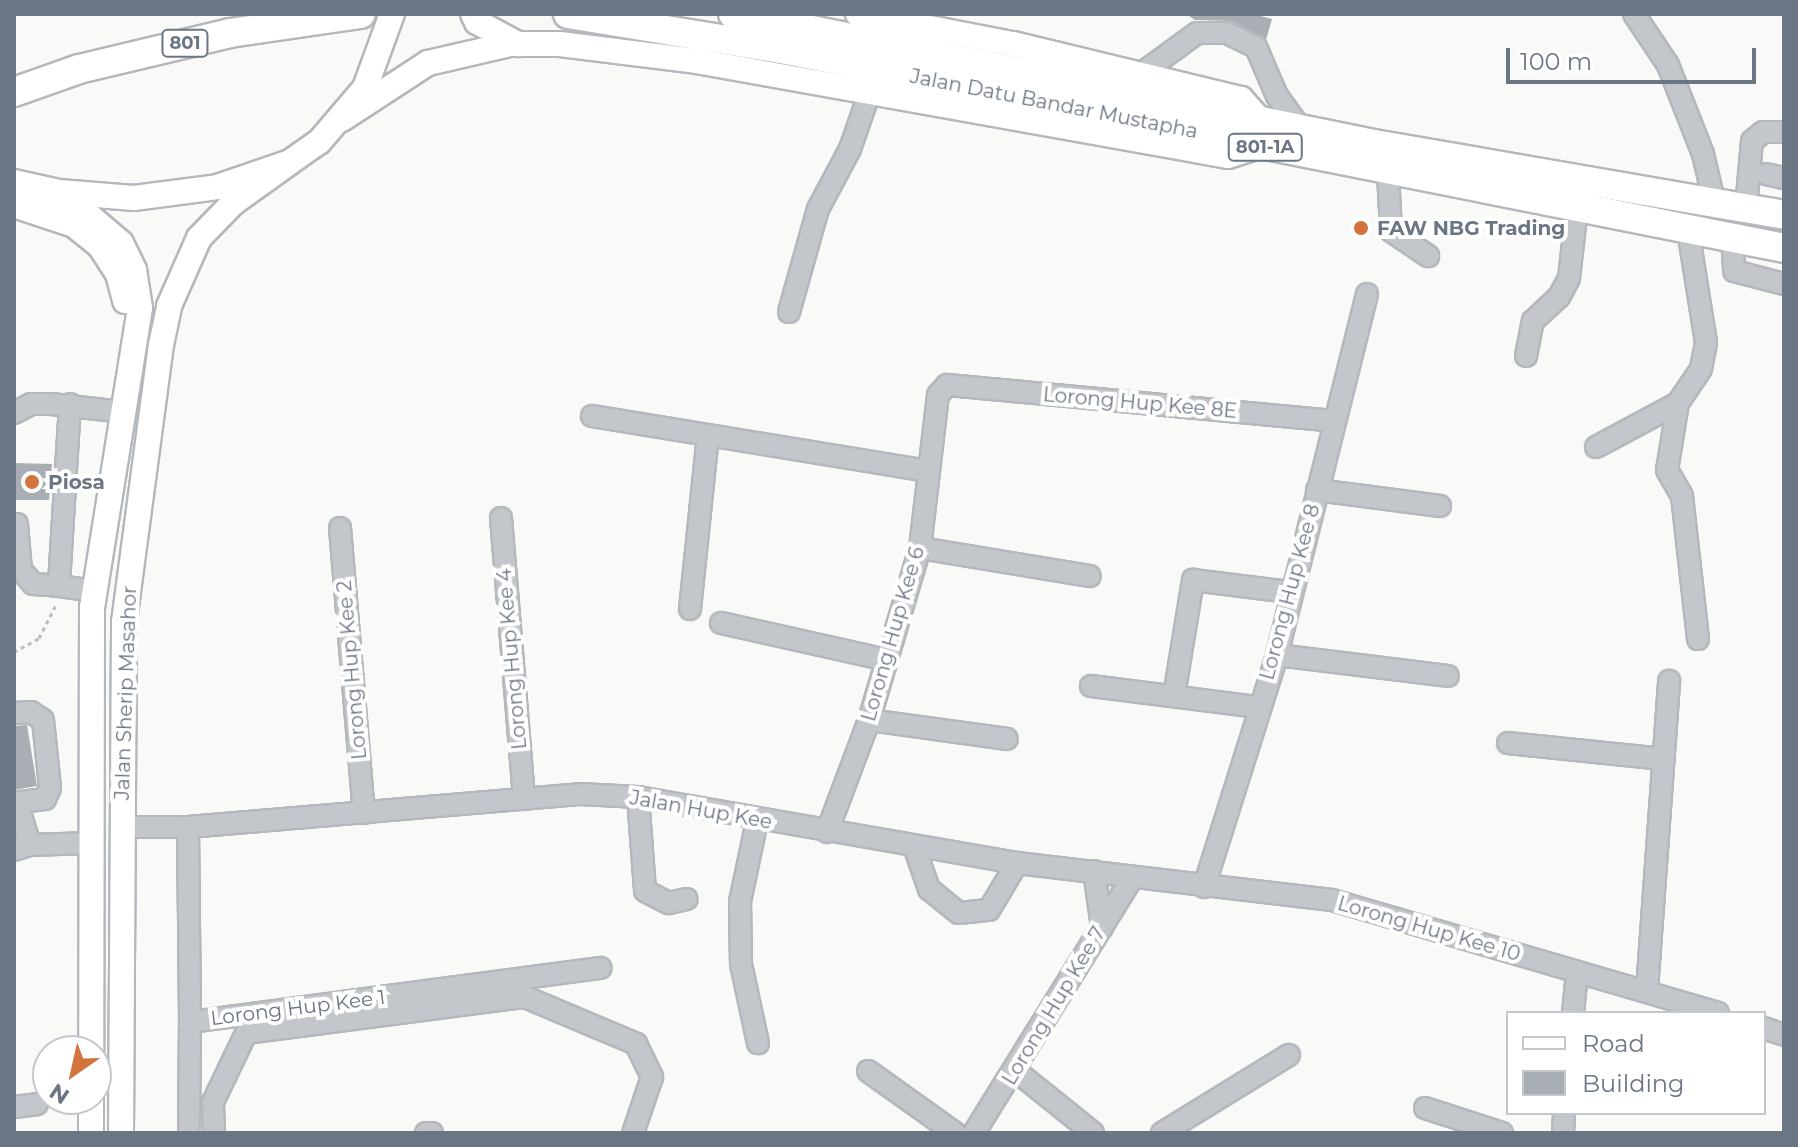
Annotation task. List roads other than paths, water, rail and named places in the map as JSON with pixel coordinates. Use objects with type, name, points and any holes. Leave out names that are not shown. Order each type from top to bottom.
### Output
[{"type":"highway","name":"801","points":[[14,92],[79,69],[230,33],[361,14]]},
{"type":"highway","name":"Jalan Datu Bandar Mustapha","points":[[568,14],[743,25],[1260,134],[1388,173],[1784,248]]},
{"type":"highway","name":"Jalan Datu Bandar Mustapha","points":[[1260,134],[1300,128],[1784,215]]},
{"type":"main road","points":[[342,119],[365,88],[392,14]]},
{"type":"main road","points":[[473,14],[477,22],[518,44]]},
{"type":"main road","points":[[342,119],[428,63],[518,44],[611,48],[1228,156],[1260,134],[1241,99],[970,35],[858,14]]},
{"type":"main road","name":"Jalan Sherip Masahor","points":[[121,1133],[124,622],[169,306],[185,262],[209,227],[342,119]]},
{"type":"main road","points":[[24,185],[134,198],[176,194],[251,179],[290,162]]},
{"type":"main road","name":"Jalan Sherip Masahor","points":[[24,185],[81,209],[121,243],[134,270],[140,308],[94,591],[91,1035]]},
{"type":"main road","points":[[14,205],[74,225],[100,246],[118,274],[125,326],[135,345]]},
{"type":"street","points":[[925,14],[970,35]]},
{"type":"street","points":[[1634,14],[1668,65],[1703,154],[1714,201]]},
{"type":"street","points":[[1138,76],[1197,33],[1227,33],[1256,47],[1277,96],[1300,128]]},
{"type":"street","points":[[789,312],[818,209],[850,149],[869,94]]},
{"type":"street","points":[[1746,208],[1752,141],[1763,132],[1784,132]]},
{"type":"street","points":[[1388,173],[1391,231],[1428,256]]},
{"type":"street","points":[[1526,356],[1533,321],[1559,297],[1569,278],[1577,208]]},
{"type":"street","points":[[1688,230],[1706,343],[1701,369],[1678,403],[1667,470],[1682,496],[1698,639]]},
{"type":"street","points":[[1732,239],[1734,271],[1784,284]]},
{"type":"street","name":"Lorong Hup Kee 8","points":[[1204,887],[1257,707],[1277,655],[1289,592],[1367,294]]},
{"type":"street","name":"Lorong Hup Kee 8E","points":[[947,385],[1334,421]]},
{"type":"street","name":"Lorong Hup Kee 6","points":[[827,832],[869,720],[920,548],[938,395],[947,385]]},
{"type":"street","points":[[1596,447],[1678,403]]},
{"type":"street","points":[[14,413],[31,404],[70,404],[123,412]]},
{"type":"street","points":[[63,586],[70,404]]},
{"type":"street","points":[[592,416],[927,471]]},
{"type":"street","points":[[690,609],[708,436]]},
{"type":"street","points":[[1317,490],[1440,506]]},
{"type":"street","name":"Lorong Hup Kee 4","points":[[501,518],[524,799]]},
{"type":"street","points":[[17,524],[21,570],[33,584],[94,591]]},
{"type":"street","name":"Lorong Hup Kee 2","points":[[340,528],[364,813]]},
{"type":"street","points":[[920,548],[1090,576]]},
{"type":"street","points":[[1174,696],[1193,580],[1289,592]]},
{"type":"street","points":[[721,623],[886,660]]},
{"type":"street","points":[[1277,655],[1448,676]]},
{"type":"street","points":[[1647,990],[1669,681]]},
{"type":"street","points":[[1091,686],[1257,707]]},
{"type":"street","points":[[14,713],[31,712],[43,720],[50,788],[45,799],[15,803],[22,848],[90,843]]},
{"type":"street","points":[[869,720],[1007,739]]},
{"type":"street","points":[[1508,743],[1663,759]]},
{"type":"street","points":[[638,797],[645,891],[669,903],[687,899]]},
{"type":"street","name":"Jalan Hup Kee","points":[[122,827],[188,827],[524,799],[638,797],[757,821],[1017,863],[1133,877]]},
{"type":"street","points":[[757,821],[740,902],[741,964],[758,1043]]},
{"type":"street","name":"Lorong Hup Kee 1","points":[[188,827],[190,1022],[600,968]]},
{"type":"street","points":[[914,846],[929,889],[959,913],[989,910],[1017,863]]},
{"type":"street","points":[[1094,871],[1102,927]]},
{"type":"street","name":"Lorong Hup Kee 10","points":[[1133,877],[1347,904],[1712,1011]]},
{"type":"street","name":"Lorong Hup Kee 7","points":[[974,1133],[1016,1071],[1133,877]]},
{"type":"street","points":[[1573,1011],[1577,972]]},
{"type":"street","points":[[214,1133],[213,1102],[246,1033],[525,997],[636,1044],[652,1077],[633,1133]]},
{"type":"street","points":[[189,1133],[190,1022]]},
{"type":"street","points":[[1162,1133],[1289,1055]]},
{"type":"street","points":[[868,1071],[955,1133]]},
{"type":"street","points":[[1016,1071],[1093,1133]]},
{"type":"street","points":[[1425,1108],[1502,1133]]},
{"type":"street","points":[[426,1133],[432,1133]]},
{"type":"place","name":"FAW NBG Trading","points":[[1361,228]]},
{"type":"place","name":"Piosa","points":[[32,482]]}]
